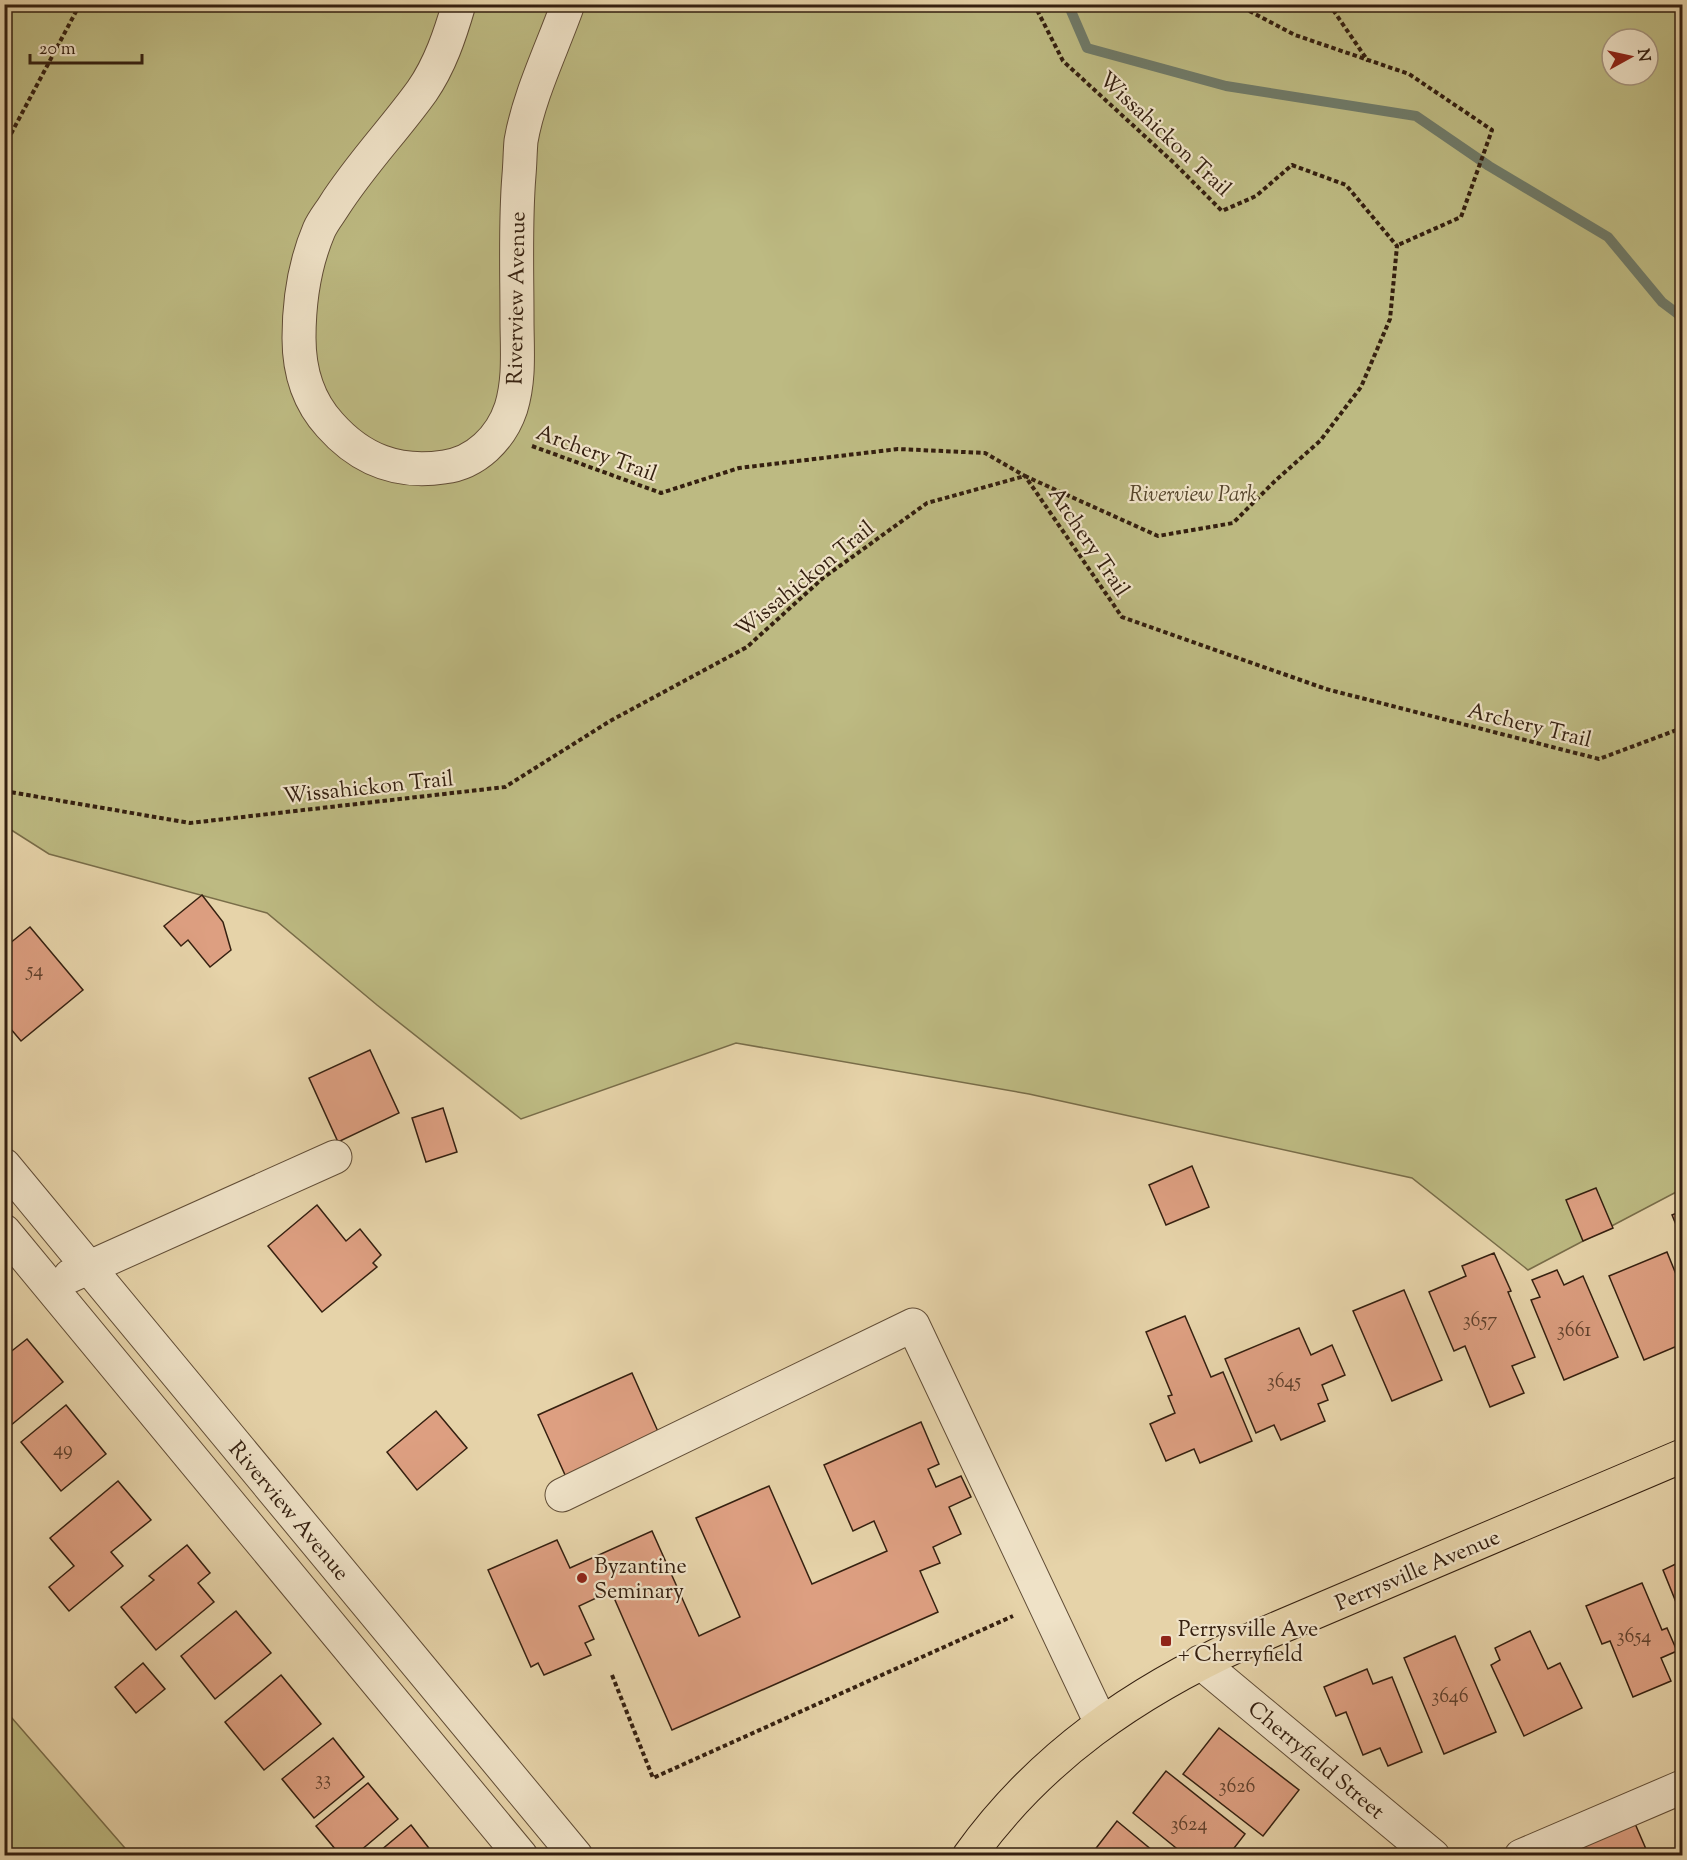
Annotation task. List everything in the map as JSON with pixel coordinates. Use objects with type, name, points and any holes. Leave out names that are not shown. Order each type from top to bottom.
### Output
[{"type":"main road","name":"Perrysville Avenue","points":[[969,1856],[1006,1808],[1037,1776],[1101,1723],[1157,1686],[1200,1662],[1683,1456]]},
{"type":"street","name":"Riverview Avenue","points":[[459,4],[448,41],[423,89],[351,179],[319,229],[304,279],[299,319],[299,352],[306,388],[326,422],[346,444],[370,458],[392,466],[427,470],[451,466],[477,456],[500,432],[511,409],[518,373],[516,213],[522,141],[534,94],[568,4]]},
{"type":"street","points":[[49,1286],[335,1157]]},
{"type":"street","name":"Riverview Avenue","points":[[4,1165],[576,1856]]},
{"type":"street","name":"Riverview Avenue","points":[[4,1231],[521,1856]]},
{"type":"street","points":[[562,1495],[912,1325],[1101,1723]]},
{"type":"street","name":"Cherryfield Street","points":[[1200,1662],[1433,1856]]},
{"type":"street","points":[[1521,1856],[1683,1787]]},
{"type":"path","points":[[4,147],[80,4]]},
{"type":"path","name":"Wissahickon Trail","points":[[1034,4],[1063,61],[1174,163],[1222,211],[1256,196],[1292,165],[1346,185],[1397,246]]},
{"type":"path","points":[[1025,476],[1158,536],[1233,523],[1320,441],[1361,387],[1390,319],[1397,246],[1461,218],[1492,130],[1409,74],[1295,35],[1236,4]]},
{"type":"path","points":[[1329,4],[1368,61]]},
{"type":"path","name":"Archery Trail","points":[[527,444],[661,493],[739,468],[898,449],[985,453],[1025,476],[1122,617],[1326,689],[1599,759],[1683,728]]},
{"type":"path","name":"Wissahickon Trail","points":[[4,791],[190,823],[505,787],[610,721],[747,647],[823,578],[927,503],[1025,476]]},
{"type":"path","points":[[612,1675],[653,1778],[1044,1602]]},
{"type":"green space","name":"Riverview Park","points":[[4,5],[1682,5],[1682,1189],[1528,1270],[1412,1178],[1029,1094],[736,1043],[521,1119],[377,1005],[267,913],[49,854],[5,826]]},
{"type":"green space","points":[[5,1710],[131,1855],[5,1855]]},
{"type":"building","points":[[202,895],[223,922],[231,950],[210,967],[188,940],[181,946],[164,926]]},
{"type":"building","points":[[30,927],[83,990],[21,1041],[4,1021],[4,948]]},
{"type":"building","points":[[370,1050],[399,1113],[338,1142],[309,1078]]},
{"type":"building","points":[[443,1108],[457,1152],[426,1162],[412,1118]]},
{"type":"building","points":[[1192,1166],[1209,1207],[1166,1225],[1149,1185]]},
{"type":"building","points":[[1596,1188],[1613,1228],[1583,1241],[1566,1200]]},
{"type":"building","points":[[317,1205],[346,1241],[360,1229],[381,1255],[373,1263],[377,1267],[322,1312],[268,1246]]},
{"type":"building","points":[[1682,1211],[1682,1239],[1672,1215]]},
{"type":"building","points":[[1667,1252],[1682,1289],[1682,1344],[1644,1360],[1609,1276]]},
{"type":"building","points":[[1494,1253],[1511,1291],[1508,1292],[1535,1357],[1512,1366],[1524,1393],[1490,1407],[1465,1346],[1454,1351],[1429,1292],[1466,1276],[1462,1266]]},
{"type":"building","points":[[1557,1270],[1564,1285],[1583,1276],[1618,1357],[1564,1380],[1531,1300],[1540,1297],[1532,1280]]},
{"type":"building","points":[[1404,1290],[1442,1380],[1392,1401],[1353,1311]]},
{"type":"building","points":[[1185,1316],[1211,1377],[1223,1372],[1252,1441],[1200,1463],[1194,1449],[1166,1461],[1150,1424],[1175,1413],[1168,1396],[1172,1395],[1146,1332]]},
{"type":"building","points":[[1299,1328],[1311,1355],[1332,1345],[1345,1375],[1322,1385],[1328,1400],[1318,1404],[1325,1421],[1281,1440],[1274,1425],[1256,1433],[1225,1359]]},
{"type":"building","points":[[27,1339],[63,1382],[4,1431],[4,1357]]},
{"type":"building","points":[[632,1373],[660,1436],[566,1477],[538,1415]]},
{"type":"building","points":[[66,1405],[106,1454],[61,1491],[21,1442]]},
{"type":"building","points":[[436,1411],[467,1448],[417,1490],[387,1452]]},
{"type":"building","name":"Byzantine Seminary","points":[[921,1422],[939,1464],[928,1469],[936,1487],[961,1476],[971,1497],[949,1507],[961,1534],[933,1547],[940,1563],[920,1571],[938,1612],[672,1730],[611,1591],[579,1606],[594,1639],[585,1643],[591,1655],[544,1675],[538,1663],[531,1667],[488,1570],[557,1540],[570,1568],[652,1531],[699,1636],[740,1617],[696,1518],[769,1486],[812,1584],[887,1551],[874,1521],[853,1531],[824,1465]]},
{"type":"building","points":[[118,1481],[151,1520],[111,1552],[123,1566],[69,1611],[49,1587],[74,1566],[50,1538]]},
{"type":"building","points":[[187,1545],[210,1573],[198,1583],[214,1602],[156,1650],[121,1607],[154,1580],[149,1576]]},
{"type":"building","points":[[1682,1561],[1682,1617],[1663,1570]]},
{"type":"building","points":[[1642,1583],[1662,1630],[1667,1628],[1677,1651],[1661,1658],[1671,1681],[1633,1697],[1610,1641],[1602,1644],[1586,1606]]},
{"type":"building","points":[[236,1611],[271,1653],[215,1699],[181,1656]]},
{"type":"building","points":[[1530,1631],[1548,1669],[1560,1663],[1582,1708],[1524,1736],[1491,1665],[1500,1660],[1495,1648]]},
{"type":"building","points":[[1455,1636],[1496,1732],[1444,1754],[1404,1658]]},
{"type":"building","points":[[143,1663],[165,1689],[136,1713],[115,1687]]},
{"type":"building","points":[[1367,1669],[1373,1684],[1392,1677],[1422,1752],[1388,1766],[1380,1748],[1363,1755],[1346,1712],[1336,1716],[1324,1687]]},
{"type":"building","points":[[281,1675],[321,1724],[264,1770],[225,1722]]},
{"type":"building","points":[[1219,1728],[1299,1790],[1263,1836],[1183,1774]]},
{"type":"building","points":[[333,1738],[364,1777],[314,1818],[282,1779]]},
{"type":"building","points":[[1166,1771],[1245,1834],[1228,1856],[1186,1856],[1133,1813]]},
{"type":"building","points":[[368,1783],[398,1819],[354,1856],[341,1856],[316,1826]]},
{"type":"building","points":[[1633,1819],[1649,1856],[1552,1856]]},
{"type":"building","points":[[1117,1821],[1159,1856],[1090,1856]]},
{"type":"building","points":[[411,1825],[435,1856],[374,1856]]},
{"type":"waterway","points":[[1068,4],[1087,48],[1226,86],[1416,116],[1489,166],[1608,237],[1662,302],[1682,317]]},
{"type":"place","name":"Byzantine Seminary","points":[[582,1578]]},
{"type":"place","name":"Perrysville Ave + Cherryfield","points":[[1166,1641]]}]
